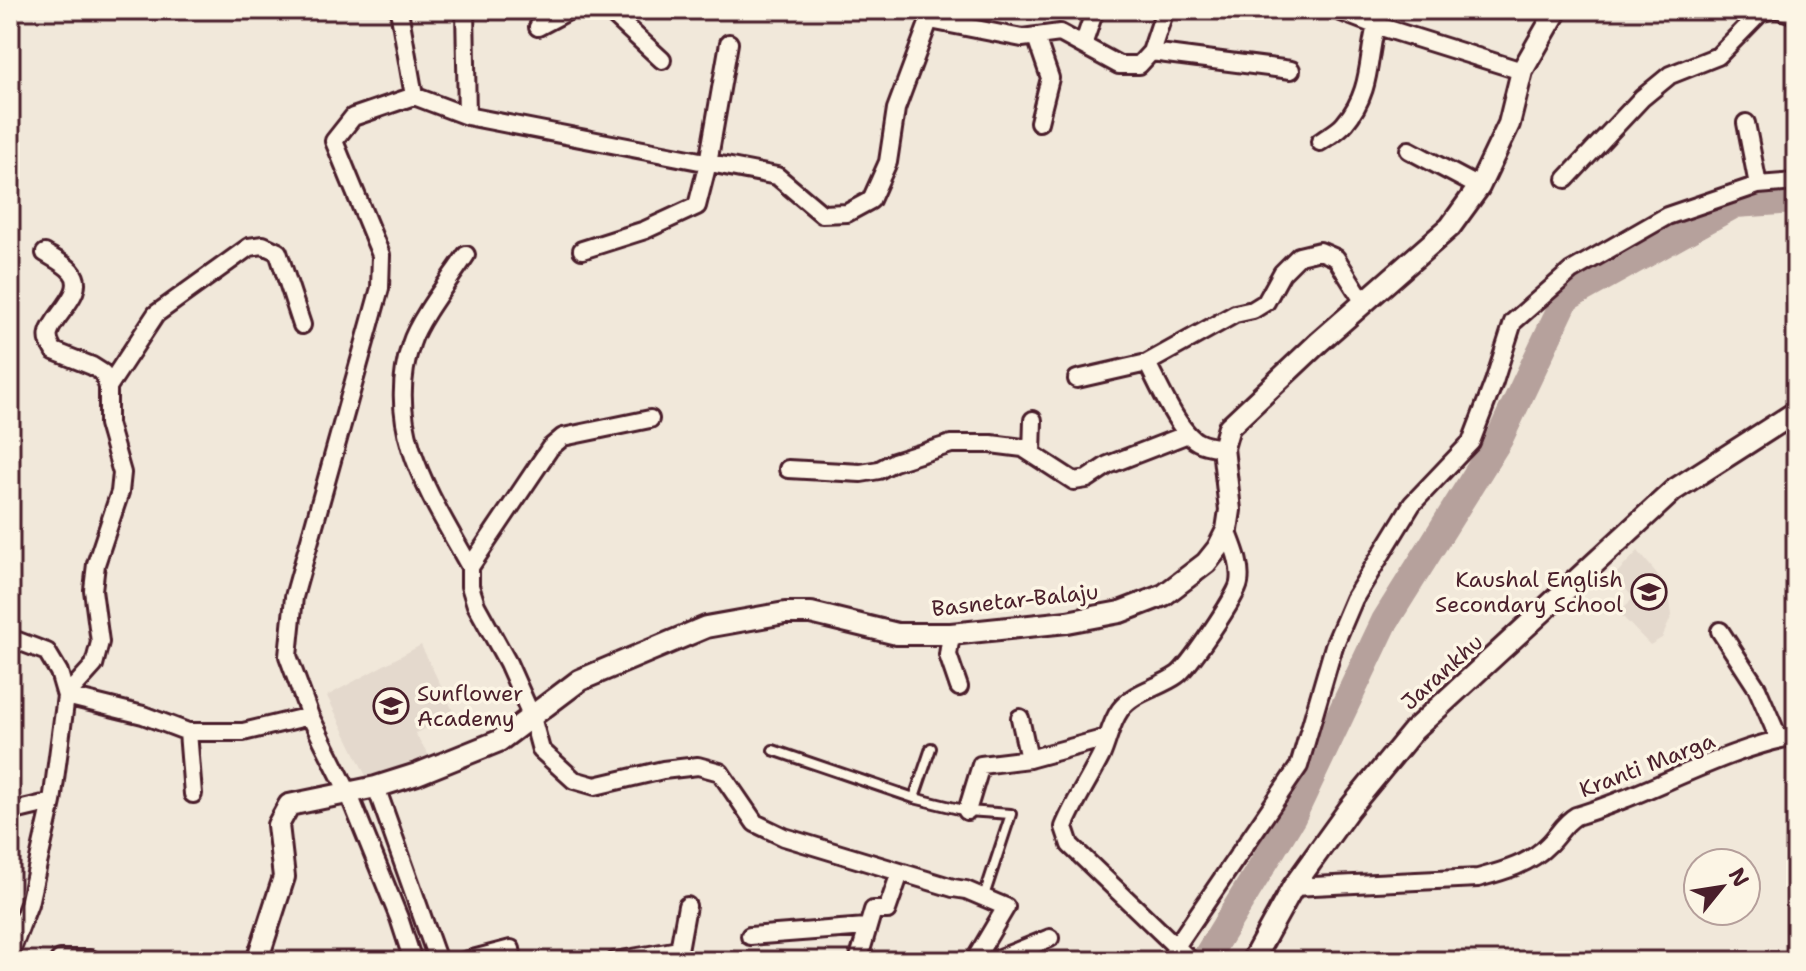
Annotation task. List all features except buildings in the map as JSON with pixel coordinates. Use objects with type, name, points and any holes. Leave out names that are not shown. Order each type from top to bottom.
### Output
[{"type":"street","points":[[399,10],[414,96]]},
{"type":"street","points":[[465,10],[467,116]]},
{"type":"street","points":[[538,27],[570,10]]},
{"type":"street","points":[[608,10],[662,60]]},
{"type":"street","points":[[1083,45],[1095,10]]},
{"type":"street","points":[[413,961],[348,792],[310,716],[288,656],[294,597],[380,288],[381,255],[334,141],[353,117],[414,96],[467,116],[777,176],[822,214],[847,213],[871,200],[888,162],[896,109],[931,15],[1022,38],[1060,33],[1119,65],[1139,65],[1151,52],[1165,10]]},
{"type":"street","points":[[1336,10],[1378,18],[1522,71]]},
{"type":"street","points":[[1557,10],[1522,71],[1509,124],[1479,187],[1450,227],[1229,427],[1223,448],[1230,510],[1227,530],[1238,559],[1239,584],[1179,674],[1143,691],[1120,709],[1102,754],[1064,827],[1070,845],[1181,956],[1299,766],[1334,646],[1354,599],[1412,504],[1471,442],[1513,322],[1571,271],[1667,216],[1758,185],[1796,182]]},
{"type":"street","points":[[1566,179],[1642,98],[1670,75],[1718,56],[1760,13],[1769,10]]},
{"type":"street","points":[[1780,10],[1796,15]]},
{"type":"street","points":[[1320,142],[1345,124],[1367,88],[1378,18]]},
{"type":"street","points":[[1036,37],[1050,78],[1039,122]]},
{"type":"street","points":[[582,250],[645,230],[697,206],[708,163],[729,43]]},
{"type":"street","points":[[1151,52],[1291,70]]},
{"type":"street","points":[[1746,123],[1758,185]]},
{"type":"street","points":[[1409,150],[1479,187]]},
{"type":"street","points":[[108,387],[156,314],[249,247],[263,245],[278,252],[302,325]]},
{"type":"street","points":[[1077,379],[1147,363],[1235,314],[1253,310],[1266,302],[1282,273],[1299,256],[1320,251],[1336,258],[1365,304]]},
{"type":"street","points":[[45,253],[72,271],[76,280],[75,291],[49,332],[49,342],[54,351],[103,373],[108,387],[108,424],[122,473],[120,492],[96,564],[93,590],[100,642],[94,665],[66,696]]},
{"type":"street","points":[[466,255],[411,342],[403,379],[405,434],[423,482],[470,567],[470,586],[476,605],[508,663],[532,717],[541,750],[574,780],[595,786],[663,770],[698,766],[720,772],[755,823],[784,837],[984,896],[1006,907],[974,961]]},
{"type":"street","points":[[1147,363],[1188,434],[1197,442],[1223,448]]},
{"type":"street","name":"Jarankhu","points":[[1252,961],[1293,887],[1349,809],[1414,730],[1674,490],[1796,412]]},
{"type":"street","points":[[470,567],[556,442],[563,437],[650,419]]},
{"type":"street","points":[[1032,453],[1033,420]]},
{"type":"street","points":[[788,469],[861,473],[879,470],[894,462],[951,444],[991,444],[1023,448],[1074,481],[1087,479],[1108,465],[1188,434]]},
{"type":"street","name":"Basnetar-Balaju","points":[[257,961],[284,877],[278,825],[289,805],[376,787],[499,741],[580,680],[706,627],[785,613],[811,613],[897,634],[951,634],[1067,622],[1120,612],[1164,595],[1206,563],[1227,530]]},
{"type":"street","points":[[1720,631],[1788,738]]},
{"type":"street","points":[[951,634],[948,655],[959,687]]},
{"type":"street","points":[[10,638],[47,652],[59,672],[66,696],[52,802],[29,904],[10,954]]},
{"type":"street","points":[[66,696],[143,715],[188,732],[243,732],[310,716]]},
{"type":"street","points":[[1020,718],[1029,759]]},
{"type":"street","points":[[188,732],[193,794]]},
{"type":"street","points":[[967,811],[981,765],[1029,759],[1106,738]]},
{"type":"street","name":"Kranti Marga","points":[[1293,887],[1478,878],[1506,871],[1535,856],[1576,816],[1788,738]]},
{"type":"street","points":[[376,787],[438,961]]},
{"type":"street","points":[[10,812],[52,802]]},
{"type":"street","points":[[858,961],[873,910],[887,910],[900,873]]},
{"type":"street","points":[[615,961],[679,950],[687,906]]},
{"type":"street","points":[[750,936],[866,927]]},
{"type":"street","points":[[993,961],[1050,938]]},
{"type":"street","points":[[465,961],[511,949],[513,961]]},
{"type":"street","points":[[61,961],[90,961]]},
{"type":"lane","points":[[914,798],[931,748]]},
{"type":"lane","points":[[773,750],[914,798],[967,811],[1011,814],[984,896]]},
{"type":"shaded area","name":"Kaushal English Secondary School","points":[[1638,551],[1668,587],[1672,615],[1662,638],[1650,645],[1618,612],[1634,598],[1614,576]]},
{"type":"shaded area","name":"Sunflower Academy","points":[[421,645],[456,717],[415,733],[431,759],[369,782],[327,696]]},
{"type":"waterway","points":[[1204,961],[1292,817],[1385,621],[1499,439],[1566,298],[1735,204],[1796,200]]},
{"type":"place","name":"Kaushal English Secondary School","points":[[1649,592]]},
{"type":"place","name":"Sunflower Academy","points":[[391,706]]}]
